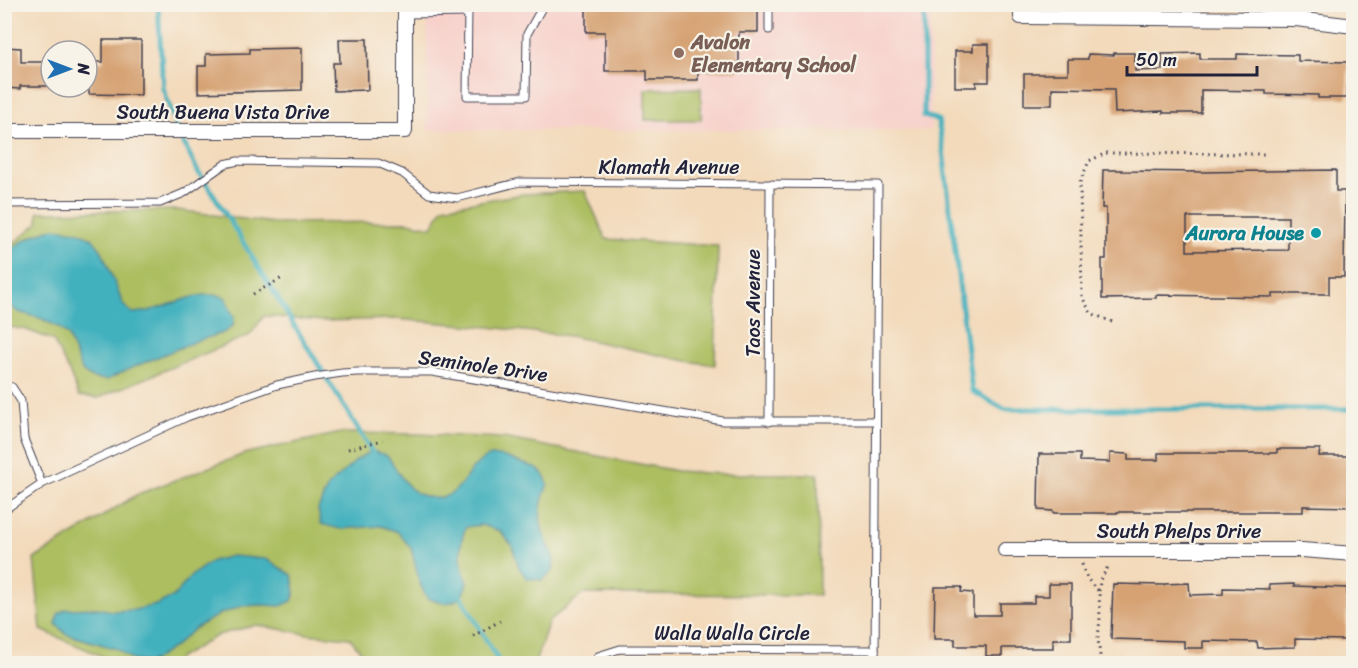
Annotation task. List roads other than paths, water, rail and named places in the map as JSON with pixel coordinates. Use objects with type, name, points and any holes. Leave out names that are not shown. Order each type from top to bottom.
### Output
[{"type":"street","name":"South Buena Vista Drive","points":[[4,131],[405,131],[405,9]]},
{"type":"street","points":[[1021,11],[1296,19],[1353,26]]},
{"type":"street","name":"South Phelps Drive","points":[[1005,550],[1302,550],[1353,554]]},
{"type":"lane","points":[[468,4],[466,96],[526,96],[527,34],[544,4]]},
{"type":"lane","points":[[769,4],[769,30]]},
{"type":"lane","points":[[405,9],[468,13]]},
{"type":"lane","name":"Klamath Avenue","points":[[4,204],[160,203],[184,193],[225,164],[238,161],[378,164],[402,173],[429,194],[457,198],[520,182],[878,185],[875,663]]},
{"type":"lane","name":"Taos Avenue","points":[[769,422],[770,184]]},
{"type":"lane","name":"Seminole Drive","points":[[4,510],[42,484],[187,417],[277,385],[342,373],[432,372],[723,421],[876,421]]},
{"type":"lane","points":[[4,385],[12,387],[21,401],[24,439],[42,484]]},
{"type":"lane","name":"Walla Walla Circle","points":[[595,663],[598,656],[620,649],[875,650]]},
{"type":"water","points":[[55,228],[77,231],[92,238],[102,251],[124,306],[133,313],[150,311],[188,298],[216,295],[225,297],[234,317],[233,326],[223,333],[196,341],[107,380],[92,378],[82,371],[68,336],[58,327],[40,318],[18,312],[5,302],[3,271],[7,256],[18,244]]},
{"type":"water","points":[[371,451],[388,457],[411,489],[421,495],[434,498],[454,491],[480,461],[488,457],[504,457],[538,469],[548,484],[540,515],[544,535],[553,555],[553,571],[542,580],[527,578],[519,568],[512,545],[500,531],[482,525],[466,527],[461,547],[461,562],[467,582],[463,593],[453,602],[448,603],[427,598],[420,584],[411,548],[398,532],[381,526],[340,529],[321,524],[318,509],[328,486],[358,459]]},
{"type":"water","points":[[232,556],[266,559],[292,575],[295,592],[292,601],[281,606],[242,606],[220,614],[195,628],[174,647],[151,662],[134,661],[117,649],[66,634],[56,624],[58,614],[66,609],[97,608],[112,611],[134,610],[156,605],[174,596],[192,575],[212,561]]},
{"type":"waterway","points":[[158,4],[163,88],[178,131],[197,170],[374,455]]},
{"type":"waterway","points":[[924,4],[924,116],[938,120],[972,391],[1004,409],[1354,410]]},
{"type":"waterway","points":[[456,591],[500,664]]},
{"type":"place","name":"Avalon Elementary School","points":[[679,53]]},
{"type":"place","name":"Aurora House","points":[[1316,233]]}]
